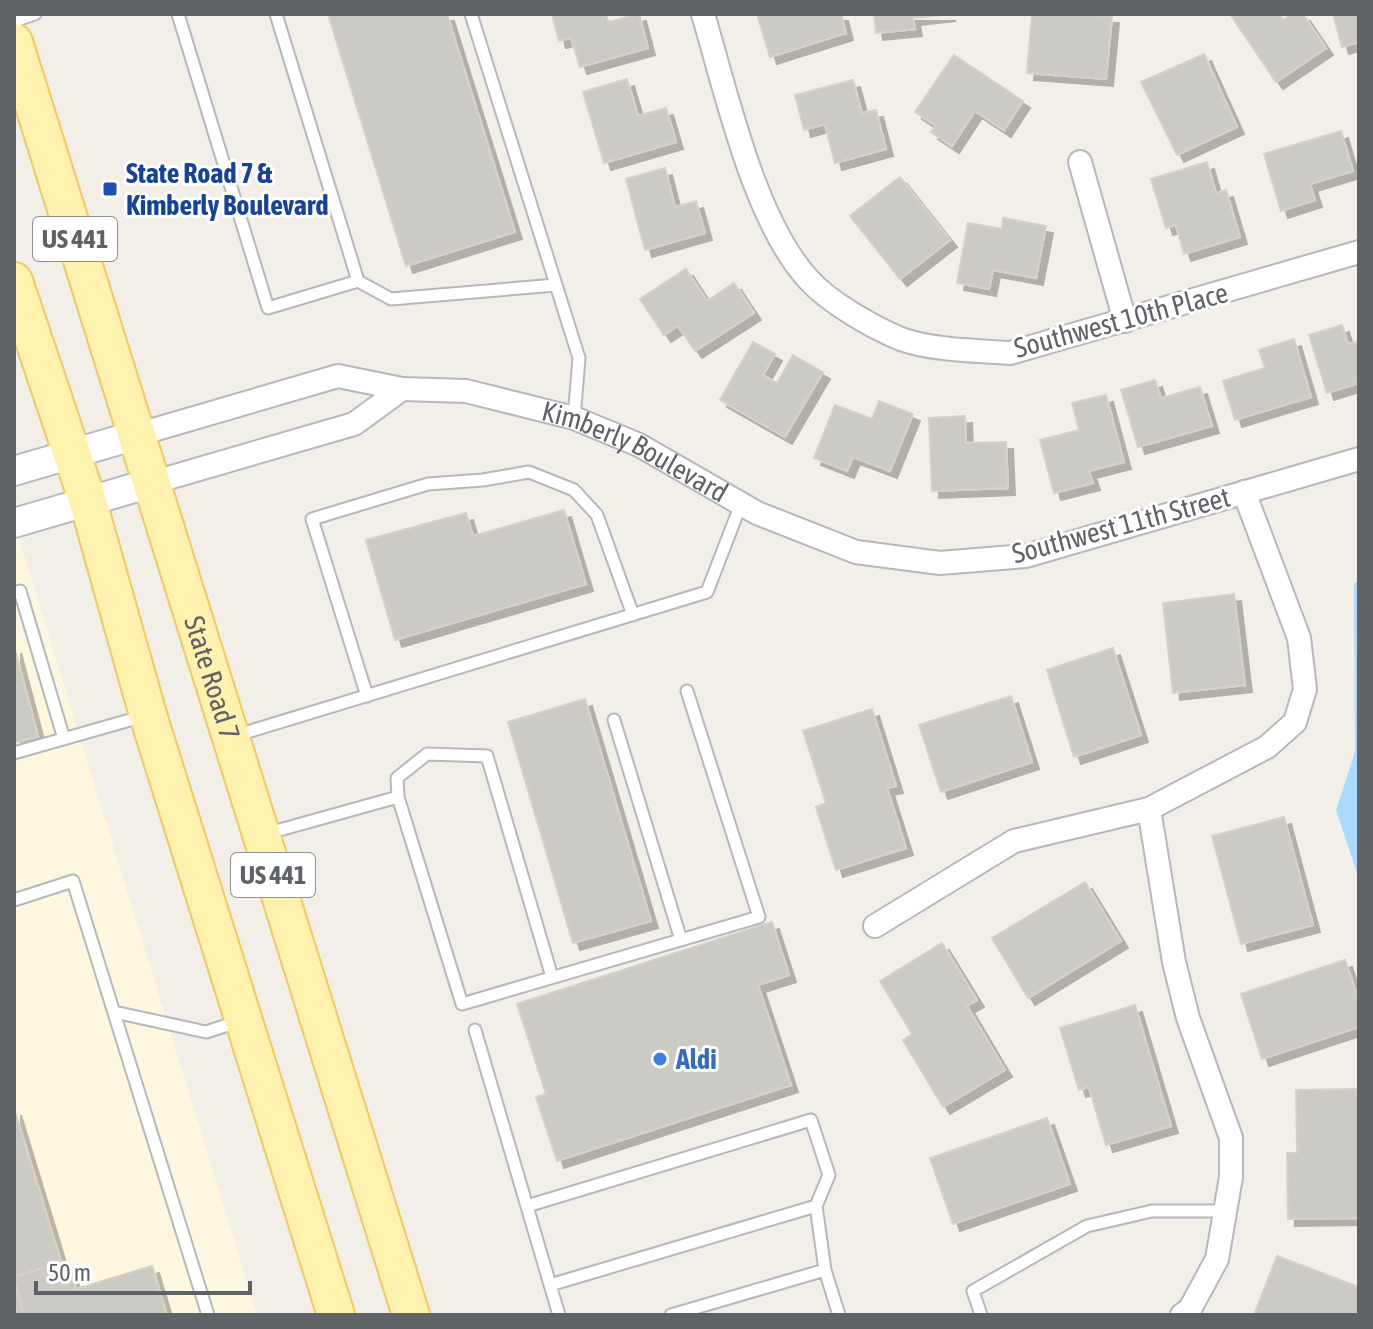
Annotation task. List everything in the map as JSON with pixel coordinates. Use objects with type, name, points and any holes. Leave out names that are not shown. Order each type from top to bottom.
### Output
[{"type":"main road","name":"State Road 7","points":[[14,42],[411,1315]]},
{"type":"main road","name":"US 441","points":[[14,281],[88,502],[148,715],[336,1315]]},
{"type":"street","name":"Southwest 10th Place","points":[[703,14],[742,145],[774,231],[808,280],[840,306],[903,340],[956,349],[1010,353],[1359,252]]},
{"type":"street","points":[[1080,162],[1125,321]]},
{"type":"street","name":"Kimberly Boulevard","points":[[14,471],[338,376],[402,389],[466,391],[574,418],[639,445],[757,513],[856,552]]},
{"type":"street","points":[[14,523],[354,424],[402,389]]},
{"type":"street","name":"Southwest 11th Street","points":[[856,552],[940,563],[1026,556],[1359,459]]},
{"type":"street","name":"Southwest 11th Street","points":[[875,926],[1014,841],[1149,809],[1267,747],[1295,722],[1305,689],[1299,638],[1244,492]]},
{"type":"street","points":[[1149,809],[1174,962],[1188,1018],[1231,1138],[1231,1177],[1217,1259],[1190,1309],[1182,1315]]},
{"type":"lane","points":[[14,21],[35,14]]},
{"type":"lane","points":[[178,14],[268,308],[358,281]]},
{"type":"lane","points":[[276,14],[358,281],[391,299],[556,285]]},
{"type":"lane","points":[[471,14],[579,358],[574,418]]},
{"type":"lane","points":[[367,696],[312,519],[428,484],[483,480],[529,472],[574,490],[597,515],[633,615]]},
{"type":"lane","points":[[230,737],[707,592],[741,504]]},
{"type":"lane","points":[[14,593],[20,591],[64,739]]},
{"type":"lane","points":[[552,977],[487,756],[427,754],[397,778],[398,797],[462,1004],[759,917],[687,691]]},
{"type":"lane","points":[[14,753],[148,715]]},
{"type":"lane","points":[[614,720],[681,940]]},
{"type":"lane","points":[[261,835],[398,797]]},
{"type":"lane","points":[[14,900],[73,881],[208,1315]]},
{"type":"lane","points":[[114,1012],[206,1032],[244,1021]]},
{"type":"lane","points":[[475,1030],[559,1315]]},
{"type":"lane","points":[[527,1206],[811,1120],[829,1175],[816,1206],[825,1270],[839,1315]]},
{"type":"lane","points":[[550,1285],[816,1206]]},
{"type":"lane","points":[[981,1315],[973,1291],[1087,1226],[1152,1211],[1225,1211]]},
{"type":"lane","points":[[671,1315],[825,1270]]},
{"type":"shaded area","points":[[14,522],[257,1315],[14,1315]]},
{"type":"water","points":[[1359,581],[1359,879],[1336,810],[1355,752],[1354,583]]},
{"type":"building","points":[[328,14],[447,14],[515,232],[406,266]]},
{"type":"building","points":[[552,14],[606,14],[608,22],[639,14],[648,48],[580,67],[571,38],[559,41]]},
{"type":"building","points":[[757,14],[841,14],[846,33],[770,57]]},
{"type":"building","points":[[874,14],[949,14],[913,18],[915,29],[876,33]]},
{"type":"building","points":[[1032,14],[1112,16],[1106,79],[1027,73]]},
{"type":"building","points":[[1230,14],[1279,14],[1283,20],[1293,14],[1303,14],[1326,48],[1276,82]]},
{"type":"building","points":[[1333,14],[1359,14],[1359,42],[1342,47]]},
{"type":"building","points":[[1204,54],[1237,127],[1177,155],[1141,82]]},
{"type":"building","points":[[954,55],[1023,101],[1004,130],[975,111],[952,146],[931,132],[936,126],[915,112]]},
{"type":"building","points":[[627,79],[638,116],[666,108],[676,142],[604,163],[583,92]]},
{"type":"building","points":[[853,80],[862,113],[876,110],[886,149],[835,163],[825,124],[804,130],[795,95]]},
{"type":"building","points":[[1341,131],[1353,171],[1310,184],[1315,200],[1281,211],[1264,154]]},
{"type":"building","points":[[1207,162],[1216,193],[1226,190],[1240,237],[1184,254],[1176,225],[1166,228],[1151,179]]},
{"type":"building","points":[[665,168],[675,207],[696,201],[705,233],[645,250],[626,179]]},
{"type":"building","points":[[900,177],[950,240],[900,279],[850,216]]},
{"type":"building","points":[[1003,218],[1046,226],[1036,278],[993,270],[989,289],[957,283],[968,223],[1002,229]]},
{"type":"building","points":[[686,269],[707,301],[734,283],[754,313],[695,351],[678,326],[664,335],[640,299]]},
{"type":"building","points":[[1342,325],[1348,344],[1359,341],[1359,383],[1327,393],[1309,335]]},
{"type":"building","points":[[1294,339],[1311,397],[1235,420],[1223,381],[1265,368],[1259,350]]},
{"type":"building","points":[[753,342],[775,354],[763,375],[777,383],[793,355],[823,372],[785,437],[720,400]]},
{"type":"building","points":[[1155,380],[1161,398],[1200,387],[1212,426],[1138,447],[1121,390]]},
{"type":"building","points":[[1106,395],[1124,462],[1089,471],[1093,483],[1054,493],[1040,440],[1079,430],[1072,403]]},
{"type":"building","points":[[879,401],[913,414],[890,471],[853,457],[847,471],[814,458],[835,405],[872,419]]},
{"type":"building","points":[[965,416],[966,443],[1006,442],[1008,488],[932,491],[929,418]]},
{"type":"building","points":[[564,510],[586,584],[395,640],[366,540],[466,513],[473,536]]},
{"type":"building","points":[[1234,594],[1245,685],[1173,693],[1163,603]]},
{"type":"building","points":[[14,646],[38,736],[14,743]]},
{"type":"building","points":[[1113,648],[1141,735],[1074,757],[1047,670]]},
{"type":"building","points":[[1011,696],[1032,762],[941,792],[919,725]]},
{"type":"building","points":[[585,699],[651,921],[573,943],[508,722]]},
{"type":"building","points":[[872,709],[896,786],[887,788],[906,848],[836,870],[816,807],[826,803],[803,731]]},
{"type":"building","points":[[1284,817],[1313,925],[1241,944],[1212,836]]},
{"type":"building","points":[[1085,882],[1121,941],[1028,998],[992,938]]},
{"type":"building","points":[[772,922],[789,975],[758,985],[791,1085],[557,1161],[536,1097],[546,1094],[517,1004]]},
{"type":"building","points":[[942,943],[977,1000],[967,1006],[1005,1070],[943,1107],[903,1040],[912,1034],[880,981]]},
{"type":"building","points":[[1345,960],[1359,1001],[1359,1027],[1262,1059],[1241,994]]},
{"type":"building","points":[[1135,1005],[1171,1126],[1106,1145],[1089,1087],[1079,1090],[1060,1028]]},
{"type":"building","points":[[1359,1089],[1358,1218],[1288,1219],[1287,1153],[1297,1153],[1296,1090]]},
{"type":"building","points":[[14,1108],[61,1262],[14,1277]]},
{"type":"building","points":[[1047,1118],[1070,1184],[953,1224],[930,1158]]},
{"type":"building","points":[[1277,1256],[1359,1287],[1359,1315],[1254,1315]]},
{"type":"building","points":[[66,1261],[76,1289],[152,1266],[166,1312],[157,1315],[24,1315],[14,1277]]},
{"type":"building","points":[[14,1282],[24,1315],[14,1315]]},
{"type":"place","name":"State Road 7 & Kimberly Boulevard","points":[[110,189]]},
{"type":"place","name":"Aldi","points":[[660,1059]]}]
